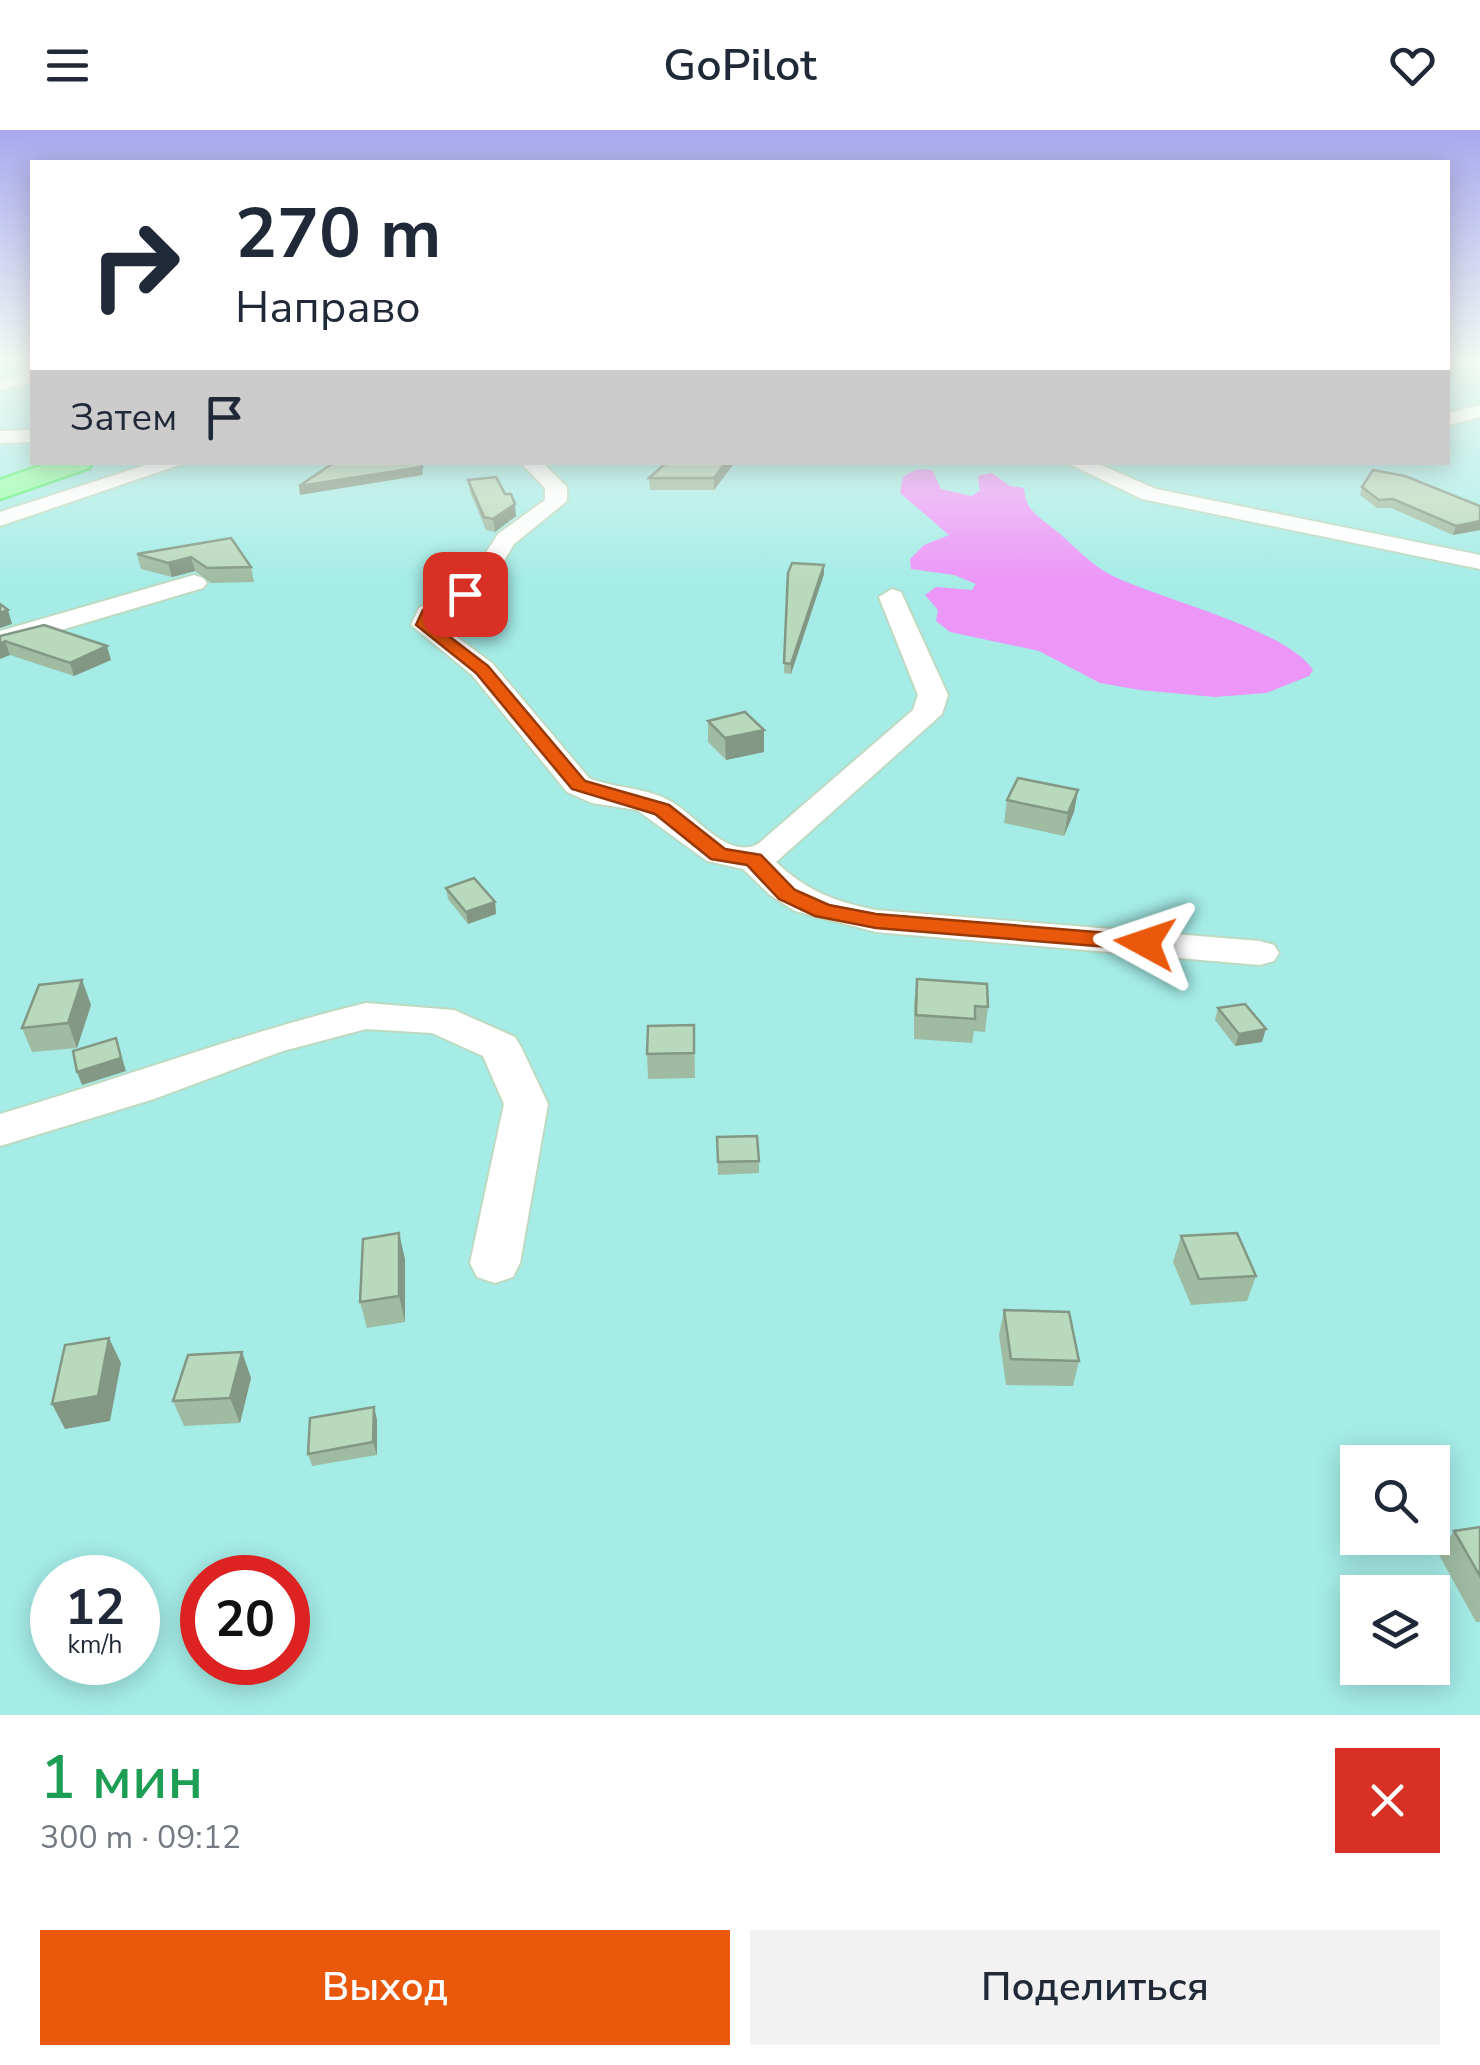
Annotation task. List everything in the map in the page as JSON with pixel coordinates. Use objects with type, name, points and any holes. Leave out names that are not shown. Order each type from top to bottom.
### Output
[{"type":"main road","points":[[0,490],[71,465]]},
{"type":"street","points":[[0,437],[30,436]]},
{"type":"street","points":[[0,519],[169,465]]},
{"type":"street","points":[[533,465],[556,487],[556,500],[545,514],[508,537],[490,557],[484,578],[465,594],[428,614],[424,625],[482,669],[578,785],[604,796],[645,802],[662,810],[719,854],[754,860],[787,894],[823,911],[876,921],[1260,953]]},
{"type":"street","points":[[1082,465],[1150,494],[1480,562]]},
{"type":"street","points":[[0,640],[194,583]]},
{"type":"street","points":[[754,860],[770,851],[927,714],[933,695],[892,597]]},
{"type":"street","points":[[0,1130],[139,1088],[271,1040],[366,1016],[439,1020],[500,1047],[526,1104],[495,1263]]},
{"type":"shaded area","points":[[0,434],[30,434],[30,465],[1450,465],[1450,434],[1480,434],[1480,1715],[0,1715]]},
{"type":"shaded area","points":[[917,469],[932,470],[941,489],[971,496],[980,491],[978,476],[992,473],[1010,486],[1024,488],[1033,512],[1104,571],[1251,629],[1299,655],[1313,670],[1309,676],[1266,693],[1215,697],[1140,690],[1100,683],[1039,651],[950,632],[936,621],[938,610],[925,595],[936,587],[972,590],[976,584],[954,575],[911,569],[910,559],[924,545],[949,535],[900,493],[903,477]]},
{"type":"building","points":[[330,465],[422,467],[299,486]]},
{"type":"building","points":[[664,465],[724,465],[714,478],[649,478]]},
{"type":"building","points":[[1373,470],[1405,476],[1480,506],[1480,521],[1456,526],[1393,499],[1379,500],[1362,487]]},
{"type":"building","points":[[496,477],[515,504],[493,519],[484,517],[468,480]]},
{"type":"building","points":[[231,538],[251,567],[207,568],[191,557],[168,563],[137,554]]},
{"type":"building","points":[[792,563],[824,565],[791,664],[784,663],[788,573]]},
{"type":"building","points":[[44,625],[107,646],[70,663],[5,641],[0,644],[0,636]]},
{"type":"building","points":[[745,712],[764,730],[725,738],[708,721]]},
{"type":"building","points":[[1018,778],[1078,790],[1068,813],[1007,800]]},
{"type":"building","points":[[474,878],[495,902],[466,912],[446,888]]},
{"type":"building","points":[[917,979],[987,984],[988,1007],[975,1006],[975,1019],[916,1015]]},
{"type":"building","points":[[82,980],[68,1023],[22,1028],[39,985]]},
{"type":"building","points":[[1245,1004],[1266,1029],[1239,1034],[1218,1008]]},
{"type":"building","points":[[694,1025],[694,1053],[647,1054],[648,1026]]},
{"type":"building","points":[[116,1038],[121,1058],[77,1072],[73,1051]]},
{"type":"building","points":[[757,1136],[759,1161],[718,1162],[717,1137]]},
{"type":"building","points":[[399,1233],[399,1296],[360,1302],[363,1239]]},
{"type":"building","points":[[1237,1233],[1256,1276],[1199,1279],[1181,1236]]},
{"type":"building","points":[[1004,1310],[1069,1312],[1079,1361],[1011,1359]]},
{"type":"building","points":[[109,1338],[98,1396],[52,1404],[65,1345]]},
{"type":"building","points":[[242,1352],[230,1398],[173,1401],[188,1355]]},
{"type":"building","points":[[374,1407],[373,1442],[308,1454],[310,1418]]},
{"type":"building","points":[[1480,1527],[1480,1576],[1454,1531]]},
{"type":"route","points":[[465,594],[428,614],[424,625],[482,669],[578,785],[604,796],[645,802],[662,810],[719,854],[735,860],[754,860],[787,894],[823,911],[876,921],[1145,943]]}]
